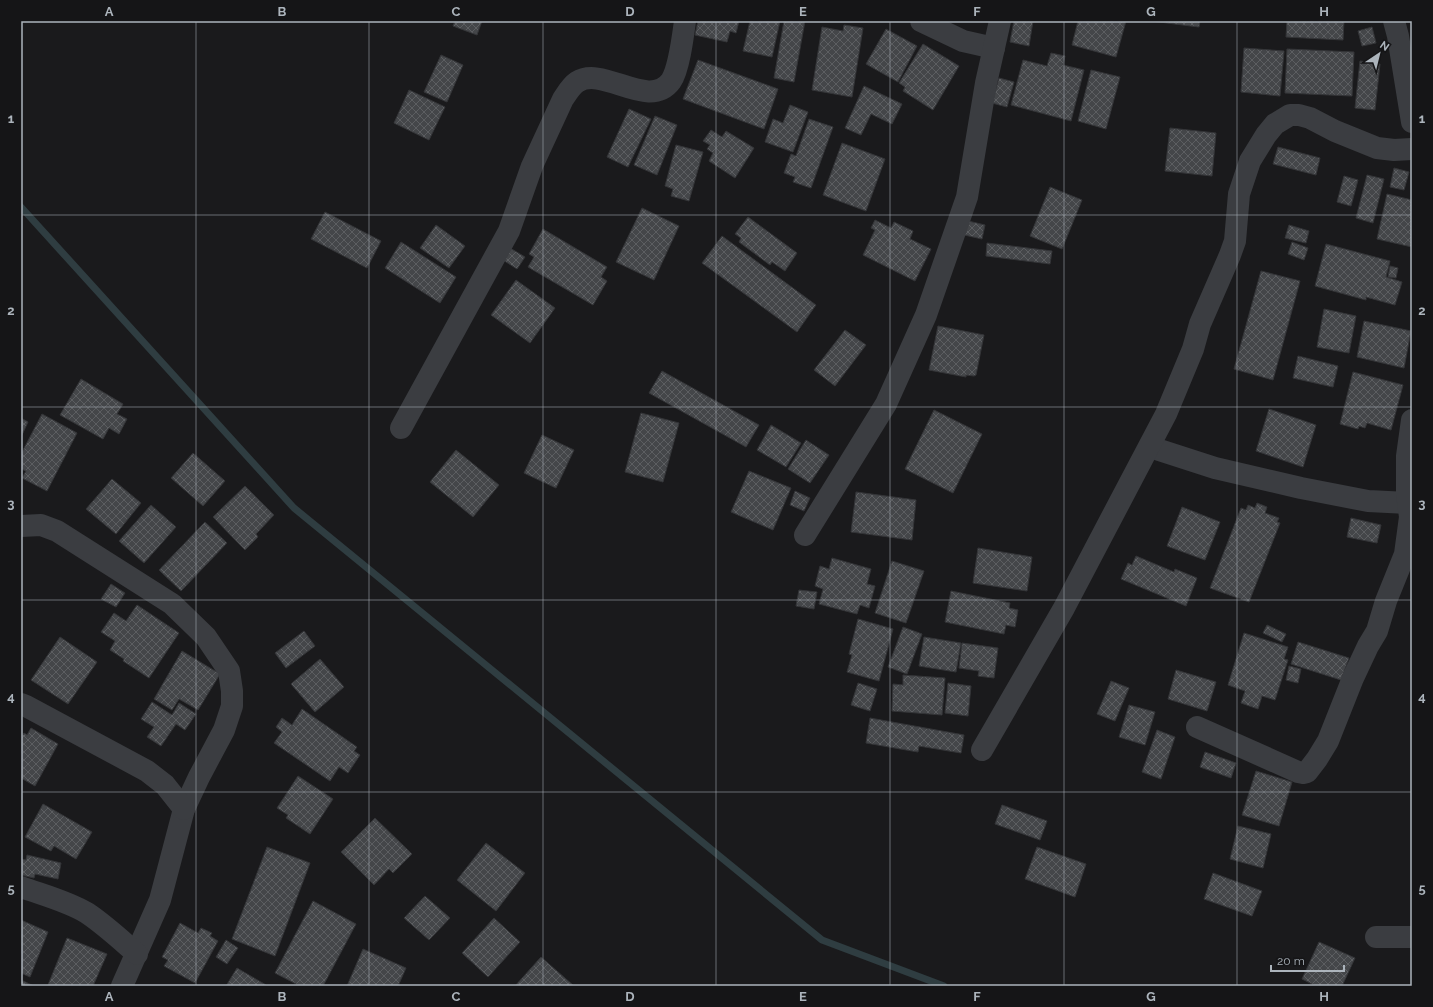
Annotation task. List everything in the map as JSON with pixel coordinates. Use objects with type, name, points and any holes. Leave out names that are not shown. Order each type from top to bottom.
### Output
[{"type":"street","points":[[401,428],[509,231],[532,166],[563,99],[569,90],[577,82],[587,78],[601,79],[645,92],[660,90],[670,82],[676,70],[685,21]]},
{"type":"street","points":[[921,21],[963,41],[994,48]]},
{"type":"street","points":[[805,536],[886,404],[926,315],[967,197],[986,83],[1000,21]]},
{"type":"street","points":[[1394,21],[1398,36],[1412,122]]},
{"type":"street","points":[[982,750],[1064,608],[1166,414],[1193,349],[1200,324],[1230,255],[1235,241],[1239,194],[1250,161],[1266,135],[1275,124],[1290,115],[1298,115],[1310,118],[1335,131],[1377,148],[1394,150],[1412,149]]},
{"type":"street","points":[[1196,727],[1298,772],[1307,772],[1317,759],[1328,741],[1353,678],[1377,631],[1386,601],[1405,554],[1410,517],[1407,494],[1408,456],[1412,420]]},
{"type":"street","points":[[1150,447],[1215,468],[1301,488],[1368,501],[1408,503]]},
{"type":"street","points":[[21,526],[41,525],[56,531],[172,604],[206,637],[229,671],[232,691],[232,706],[224,730],[184,809],[160,900],[122,986]]},
{"type":"street","points":[[21,704],[147,771],[165,785],[184,809]]},
{"type":"street","points":[[21,887],[86,913],[105,926],[137,954]]},
{"type":"street","points":[[1376,937],[1412,937]]},
{"type":"building","points":[[455,21],[482,21],[477,35],[453,26]]},
{"type":"building","points":[[698,21],[739,21],[736,33],[730,31],[727,42],[695,35]]},
{"type":"building","points":[[750,21],[780,21],[772,57],[743,51]]},
{"type":"building","points":[[784,21],[805,21],[794,82],[774,78]]},
{"type":"building","points":[[1014,21],[1033,21],[1029,46],[1010,42]]},
{"type":"building","points":[[1078,21],[1126,21],[1116,57],[1072,45]]},
{"type":"building","points":[[1151,21],[1200,21],[1199,27]]},
{"type":"building","points":[[1287,21],[1344,21],[1343,40],[1286,37]]},
{"type":"building","points":[[844,25],[863,28],[852,97],[812,90],[822,27],[843,31]]},
{"type":"building","points":[[1372,27],[1376,43],[1362,46],[1358,31]]},
{"type":"building","points":[[886,29],[917,46],[898,82],[866,64]]},
{"type":"building","points":[[923,44],[959,66],[933,110],[903,91],[905,87],[899,83]]},
{"type":"building","points":[[1244,48],[1284,51],[1280,96],[1241,92]]},
{"type":"building","points":[[1287,49],[1354,52],[1352,96],[1285,93]]},
{"type":"building","points":[[1051,53],[1065,56],[1063,65],[1084,70],[1071,121],[1011,105],[1023,60],[1047,66]]},
{"type":"building","points":[[441,55],[463,65],[447,102],[424,92]]},
{"type":"building","points":[[698,60],[778,89],[764,129],[683,99]]},
{"type":"building","points":[[1360,61],[1380,64],[1375,110],[1355,108]]},
{"type":"building","points":[[1091,70],[1120,77],[1106,129],[1078,121]]},
{"type":"building","points":[[999,78],[1014,82],[1007,107],[992,103]]},
{"type":"building","points":[[864,86],[902,104],[892,124],[871,114],[861,135],[845,128]]},
{"type":"building","points":[[409,90],[445,107],[429,140],[394,123]]},
{"type":"building","points":[[790,105],[808,112],[793,152],[765,142],[773,119],[783,123]]},
{"type":"building","points":[[629,109],[651,119],[628,167],[607,157]]},
{"type":"building","points":[[655,116],[677,125],[657,175],[634,165]]},
{"type":"building","points":[[809,119],[833,127],[811,188],[793,182],[795,177],[784,173],[791,154],[796,156]]},
{"type":"building","points":[[1170,128],[1216,133],[1212,176],[1165,171]]},
{"type":"building","points":[[711,130],[722,137],[726,131],[754,148],[735,178],[709,161],[713,153],[707,149],[710,145],[703,141]]},
{"type":"building","points":[[842,143],[885,159],[866,211],[823,195]]},
{"type":"building","points":[[676,145],[703,152],[689,201],[671,196],[673,189],[665,186]]},
{"type":"building","points":[[1278,147],[1320,158],[1316,175],[1273,164]]},
{"type":"building","points":[[1394,168],[1409,172],[1404,190],[1390,187]]},
{"type":"building","points":[[1367,175],[1384,179],[1373,223],[1356,218]]},
{"type":"building","points":[[1344,176],[1358,180],[1351,206],[1337,202]]},
{"type":"building","points":[[1050,187],[1082,200],[1062,249],[1030,236]]},
{"type":"building","points":[[1387,194],[1412,200],[1412,247],[1377,239]]},
{"type":"building","points":[[642,208],[679,226],[654,280],[616,262]]},
{"type":"building","points":[[325,212],[381,241],[367,268],[311,239]]},
{"type":"building","points":[[748,217],[797,253],[785,271],[772,262],[770,265],[739,242],[741,238],[735,234]]},
{"type":"building","points":[[875,220],[891,228],[894,222],[913,231],[910,239],[931,249],[915,281],[863,255],[875,230],[871,228]]},
{"type":"building","points":[[964,220],[985,225],[982,239],[960,234]]},
{"type":"building","points":[[436,225],[465,246],[449,268],[420,248]]},
{"type":"building","points":[[1289,225],[1309,231],[1306,243],[1285,238]]},
{"type":"building","points":[[543,229],[607,267],[601,277],[607,281],[593,305],[528,267],[534,257],[529,254]]},
{"type":"building","points":[[722,236],[816,305],[797,332],[702,263]]},
{"type":"building","points":[[401,242],[456,277],[440,303],[385,268]]},
{"type":"building","points":[[1292,242],[1308,248],[1304,260],[1288,254]]},
{"type":"building","points":[[987,243],[1052,251],[1050,264],[986,256]]},
{"type":"building","points":[[1326,244],[1390,261],[1386,277],[1402,282],[1395,305],[1366,297],[1366,300],[1315,286]]},
{"type":"building","points":[[510,248],[525,257],[517,269],[503,260]]},
{"type":"building","points":[[1390,266],[1398,268],[1396,278],[1388,277]]},
{"type":"building","points":[[1261,271],[1300,281],[1273,380],[1234,369]]},
{"type":"building","points":[[516,280],[555,308],[530,343],[491,315]]},
{"type":"building","points":[[1324,309],[1356,316],[1349,353],[1317,347]]},
{"type":"building","points":[[1364,321],[1411,331],[1404,368],[1357,357]]},
{"type":"building","points":[[938,326],[984,335],[976,375],[966,375],[966,377],[929,370]]},
{"type":"building","points":[[845,330],[866,345],[835,386],[814,370]]},
{"type":"building","points":[[1298,356],[1338,366],[1333,387],[1293,378]]},
{"type":"building","points":[[662,371],[759,425],[746,447],[649,393]]},
{"type":"building","points":[[1353,372],[1403,385],[1391,430],[1367,423],[1365,428],[1359,426],[1358,429],[1340,424]]},
{"type":"building","points":[[81,379],[123,404],[117,414],[127,419],[119,434],[109,428],[103,439],[60,415]]},
{"type":"building","points":[[1269,409],[1316,425],[1303,467],[1256,451]]},
{"type":"building","points":[[934,410],[982,434],[953,493],[905,469]]},
{"type":"building","points":[[641,413],[679,423],[663,482],[625,472]]},
{"type":"building","points":[[42,414],[77,433],[47,491],[22,478],[26,471],[21,469],[21,454]]},
{"type":"building","points":[[21,418],[28,422],[21,437]]},
{"type":"building","points":[[771,425],[801,443],[786,467],[757,450]]},
{"type":"building","points":[[542,435],[574,450],[556,488],[524,473]]},
{"type":"building","points":[[806,440],[829,455],[810,483],[788,469]]},
{"type":"building","points":[[456,450],[499,485],[473,517],[430,482]]},
{"type":"building","points":[[193,453],[225,481],[203,506],[171,478]]},
{"type":"building","points":[[749,471],[791,488],[773,530],[731,512]]},
{"type":"building","points":[[112,479],[141,503],[116,534],[86,509]]},
{"type":"building","points":[[245,486],[274,515],[256,534],[258,537],[245,550],[213,517]]},
{"type":"building","points":[[795,491],[810,498],[804,511],[790,505]]},
{"type":"building","points":[[856,492],[916,500],[912,540],[851,532]]},
{"type":"building","points":[[1257,503],[1267,507],[1265,513],[1279,518],[1277,522],[1280,523],[1249,602],[1210,588],[1241,508],[1246,510],[1248,505],[1255,508]]},
{"type":"building","points":[[151,505],[176,527],[144,563],[119,541]]},
{"type":"building","points":[[1182,507],[1220,522],[1205,560],[1167,546]]},
{"type":"building","points":[[1351,518],[1381,525],[1377,543],[1347,537]]},
{"type":"building","points":[[205,522],[227,543],[181,591],[159,570]]},
{"type":"building","points":[[978,548],[1032,557],[1027,591],[973,583]]},
{"type":"building","points":[[1136,556],[1174,572],[1175,569],[1197,578],[1186,606],[1121,579],[1128,563],[1132,565]]},
{"type":"building","points":[[832,558],[871,569],[867,584],[875,586],[869,608],[860,605],[857,614],[819,604],[823,589],[815,586],[820,566],[829,569]]},
{"type":"building","points":[[892,561],[924,571],[906,623],[875,613]]},
{"type":"building","points":[[111,584],[125,593],[116,607],[101,599]]},
{"type":"building","points":[[799,590],[817,592],[814,609],[796,606]]},
{"type":"building","points":[[951,591],[1010,603],[1009,608],[1018,610],[1015,627],[1006,625],[1004,634],[945,622]]},
{"type":"building","points":[[137,605],[179,633],[149,678],[123,661],[124,659],[110,650],[115,641],[101,632],[114,613],[126,621]]},
{"type":"building","points":[[858,619],[893,629],[879,681],[847,672],[852,655],[849,654]]},
{"type":"building","points":[[1267,625],[1286,634],[1282,642],[1263,633]]},
{"type":"building","points":[[903,627],[922,634],[907,674],[888,667]]},
{"type":"building","points":[[304,631],[315,646],[286,668],[275,653]]},
{"type":"building","points":[[1244,633],[1288,647],[1284,659],[1288,660],[1275,700],[1262,696],[1258,709],[1241,703],[1245,691],[1228,685]]},
{"type":"building","points":[[60,637],[97,662],[68,704],[31,680]]},
{"type":"building","points":[[924,637],[961,643],[956,672],[919,666]]},
{"type":"building","points":[[1298,642],[1349,658],[1341,680],[1291,664]]},
{"type":"building","points":[[962,643],[998,648],[994,678],[978,676],[979,671],[959,668]]},
{"type":"building","points":[[182,651],[220,674],[198,710],[179,699],[172,710],[154,699]]},
{"type":"building","points":[[320,659],[344,687],[315,712],[291,684]]},
{"type":"building","points":[[1289,666],[1301,669],[1298,683],[1286,680]]},
{"type":"building","points":[[1176,670],[1216,682],[1207,711],[1168,699]]},
{"type":"building","points":[[903,675],[945,678],[942,715],[892,711],[893,684],[903,685]]},
{"type":"building","points":[[1111,681],[1129,688],[1115,721],[1097,714]]},
{"type":"building","points":[[858,683],[877,689],[870,711],[851,705]]},
{"type":"building","points":[[948,683],[971,686],[968,716],[945,713]]},
{"type":"building","points":[[152,702],[172,715],[179,703],[196,714],[185,730],[176,724],[161,746],[147,737],[154,727],[141,719]]},
{"type":"building","points":[[1129,705],[1155,712],[1145,745],[1119,737]]},
{"type":"building","points":[[302,709],[357,747],[354,751],[360,755],[348,773],[339,767],[330,781],[274,743],[282,732],[276,727],[282,718],[292,725]]},
{"type":"building","points":[[870,718],[964,735],[961,753],[919,746],[918,752],[866,743]]},
{"type":"building","points":[[31,728],[58,744],[35,786],[21,778],[21,738],[24,733],[27,735]]},
{"type":"building","points":[[1157,730],[1175,737],[1161,779],[1142,772]]},
{"type":"building","points":[[1205,752],[1236,763],[1231,778],[1200,767]]},
{"type":"building","points":[[1256,771],[1292,782],[1279,826],[1242,815]]},
{"type":"building","points":[[298,776],[333,799],[310,834],[286,818],[288,815],[277,808]]},
{"type":"building","points":[[43,804],[92,832],[76,859],[54,846],[51,851],[25,837]]},
{"type":"building","points":[[1002,805],[1047,821],[1040,840],[995,824]]},
{"type":"building","points":[[375,818],[412,854],[393,873],[389,869],[374,885],[341,852]]},
{"type":"building","points":[[1238,826],[1271,834],[1263,868],[1230,859]]},
{"type":"building","points":[[486,843],[525,873],[496,911],[457,880]]},
{"type":"building","points":[[267,847],[310,863],[275,956],[232,939]]},
{"type":"building","points":[[1037,847],[1086,864],[1075,897],[1025,879]]},
{"type":"building","points":[[27,855],[61,863],[58,879],[35,874],[34,878],[21,875],[21,859],[26,860]]},
{"type":"building","points":[[1213,873],[1262,891],[1252,916],[1204,899]]},
{"type":"building","points":[[425,896],[450,918],[429,940],[404,918]]},
{"type":"building","points":[[313,901],[356,924],[323,986],[300,986],[275,973]]},
{"type":"building","points":[[494,918],[520,942],[488,977],[462,953]]},
{"type":"building","points":[[21,920],[48,932],[30,977],[21,973]]},
{"type":"building","points":[[180,923],[198,933],[201,928],[212,933],[210,936],[218,941],[195,983],[164,966],[168,960],[162,957]]},
{"type":"building","points":[[67,938],[107,954],[93,986],[48,985]]},
{"type":"building","points":[[226,940],[238,948],[227,964],[216,957]]},
{"type":"building","points":[[1319,942],[1355,958],[1342,986],[1316,986],[1302,979]]},
{"type":"building","points":[[363,949],[406,968],[398,986],[347,986]]},
{"type":"building","points":[[541,957],[574,986],[515,986]]},
{"type":"building","points":[[237,968],[266,985],[266,986],[226,986]]},
{"type":"building","points":[[21,980],[34,986],[21,986]]},
{"type":"waterway","points":[[21,207],[294,508],[822,940],[944,986]]}]
